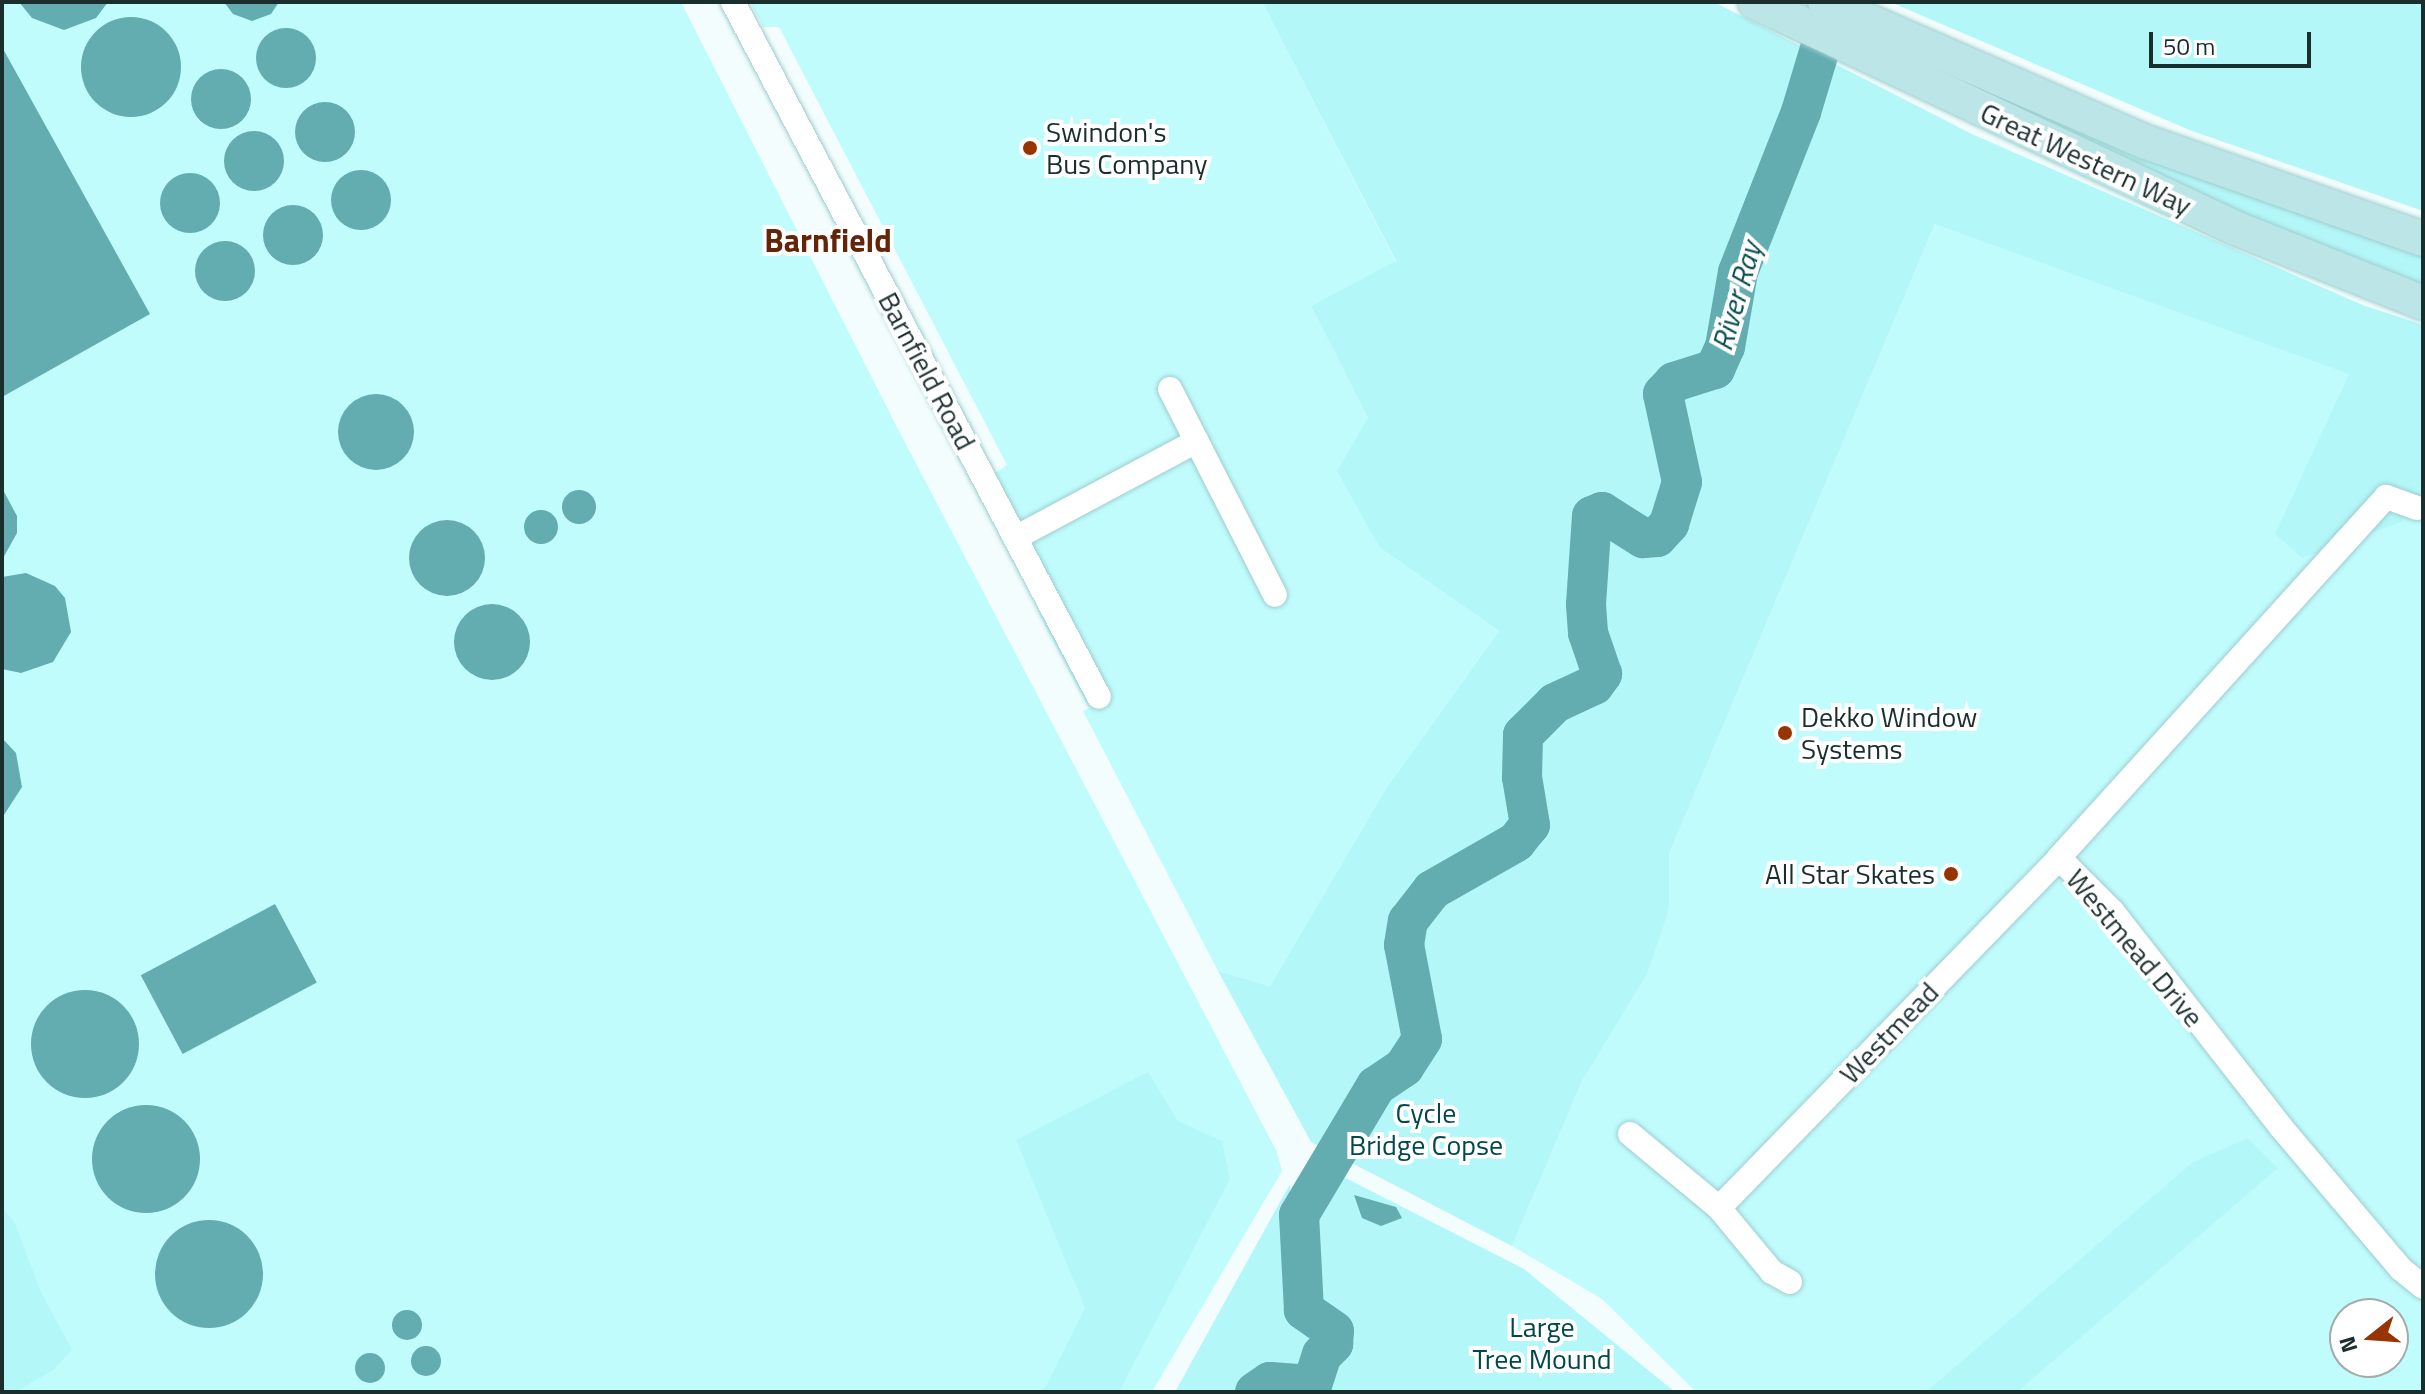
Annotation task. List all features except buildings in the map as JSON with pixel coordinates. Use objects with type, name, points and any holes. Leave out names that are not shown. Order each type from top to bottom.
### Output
[{"type":"main road","name":"Great Western Way","points":[[1825,2],[1862,38],[2298,256],[2423,303]]},
{"type":"main road","name":"Great Western Way","points":[[1769,9],[1862,38],[2423,239]]},
{"type":"street","name":"Barnfield Road","points":[[733,2],[1099,697]]},
{"type":"street","points":[[1170,389],[1275,595]]},
{"type":"street","points":[[1015,538],[1197,441]]},
{"type":"street","name":"Westmead Drive","points":[[2417,508],[2386,497],[2059,858],[2113,912],[2280,1126],[2401,1269],[2423,1287]]},
{"type":"street","name":"Westmead","points":[[1719,1208],[2059,858]]},
{"type":"street","points":[[1630,1134],[1719,1208],[1772,1272],[1790,1282]]},
{"type":"shaded area","points":[[2,2],[681,2],[899,431],[1277,1152],[1282,1171],[1152,1392],[2,1392]]},
{"type":"shaded area","points":[[19,2],[108,2],[96,18],[64,30],[32,18]]},
{"type":"shaded area","points":[[224,2],[279,2],[271,14],[252,21],[233,14]]},
{"type":"shaded area","points":[[750,2],[1262,2],[1396,262],[1311,306],[1368,418],[1380,548],[1499,631],[1385,790],[1270,986],[1218,971],[1083,711],[1089,708],[1039,614],[1061,601],[995,473],[1007,465],[779,27],[763,27]]},
{"type":"shaded area","points":[[131,17],[159,25],[173,39],[181,67],[173,95],[159,109],[131,117],[103,109],[89,95],[81,67],[89,39],[103,25]]},
{"type":"shaded area","points":[[286,28],[307,37],[316,58],[307,79],[286,88],[265,79],[256,58],[265,37]]},
{"type":"shaded area","points":[[2,47],[150,314],[2,397]]},
{"type":"shaded area","points":[[221,69],[242,78],[251,99],[242,120],[221,129],[200,120],[191,99],[200,78]]},
{"type":"shaded area","points":[[325,102],[346,111],[355,132],[346,153],[325,162],[304,153],[295,132],[304,111]]},
{"type":"shaded area","points":[[254,131],[275,140],[284,161],[275,182],[254,191],[233,182],[224,161],[233,140]]},
{"type":"shaded area","points":[[361,170],[382,179],[391,200],[382,221],[361,230],[340,221],[331,200],[340,179]]},
{"type":"shaded area","points":[[190,173],[211,182],[220,203],[211,224],[190,233],[169,224],[160,203],[169,182]]},
{"type":"shaded area","points":[[293,205],[314,214],[323,235],[314,256],[293,265],[272,256],[263,235],[272,214]]},
{"type":"shaded area","points":[[1935,224],[2365,306],[2423,325],[2423,1392],[1696,1392],[1602,1299],[1512,1246],[1583,1079],[1669,910],[1669,854]]},
{"type":"shaded area","points":[[225,241],[246,250],[255,271],[246,292],[225,301],[204,292],[195,271],[204,250]]},
{"type":"shaded area","points":[[376,394],[391,397],[403,405],[411,417],[414,432],[411,447],[403,459],[391,467],[376,470],[361,467],[349,459],[341,447],[338,432],[341,417],[349,405],[361,397]]},
{"type":"shaded area","points":[[2,488],[17,516],[17,533],[2,560]]},
{"type":"shaded area","points":[[579,490],[591,495],[596,507],[591,519],[579,524],[567,519],[562,507],[567,495]]},
{"type":"shaded area","points":[[541,510],[553,515],[558,527],[553,539],[541,544],[529,539],[524,527],[529,515]]},
{"type":"shaded area","points":[[447,520],[461,523],[474,531],[482,544],[485,558],[482,572],[474,585],[461,593],[447,596],[433,593],[420,585],[412,572],[409,558],[412,544],[420,531],[433,523]]},
{"type":"shaded area","points":[[26,573],[55,586],[65,598],[71,632],[53,662],[21,673],[2,669],[2,577]]},
{"type":"shaded area","points":[[492,604],[507,607],[519,615],[527,627],[530,642],[527,657],[519,669],[507,677],[492,680],[477,677],[465,669],[457,657],[454,642],[457,627],[465,615],[477,607]]},
{"type":"shaded area","points":[[2,738],[16,753],[22,787],[2,818]]},
{"type":"shaded area","points":[[275,904],[317,983],[183,1054],[141,975]]},
{"type":"shaded area","points":[[85,990],[106,994],[123,1006],[135,1023],[139,1044],[135,1065],[123,1082],[106,1094],[85,1098],[64,1094],[47,1082],[35,1065],[31,1044],[35,1023],[47,1006],[64,994]]},
{"type":"shaded area","points":[[146,1105],[167,1109],[184,1121],[196,1138],[200,1159],[196,1180],[184,1197],[167,1209],[146,1213],[125,1209],[108,1197],[96,1180],[92,1159],[96,1138],[108,1121],[125,1109]]},
{"type":"shaded area","points":[[1354,1195],[1396,1207],[1402,1218],[1381,1226],[1362,1218]]},
{"type":"shaded area","points":[[209,1220],[230,1224],[247,1236],[259,1253],[263,1274],[259,1295],[247,1312],[230,1324],[209,1328],[188,1324],[171,1312],[159,1295],[155,1274],[159,1253],[171,1236],[188,1224]]},
{"type":"shaded area","points":[[407,1310],[417,1315],[422,1325],[417,1335],[407,1340],[397,1335],[392,1325],[397,1315]]},
{"type":"shaded area","points":[[426,1346],[432,1347],[440,1355],[440,1367],[432,1375],[426,1376],[420,1375],[412,1367],[411,1361],[412,1355],[420,1347]]},
{"type":"shaded area","points":[[370,1353],[380,1358],[385,1368],[380,1378],[370,1383],[360,1378],[355,1368],[360,1358]]},
{"type":"green space","name":"Cycle Bridge Copse","points":[[1262,2],[1714,2],[1972,134],[2365,306],[2423,325],[2423,502],[2401,522],[2302,558],[2275,534],[2349,374],[1935,224],[1669,854],[1669,909],[1647,974],[1583,1079],[1512,1246],[1311,1142],[1218,971],[1270,986],[1385,790],[1499,631],[1380,548],[1337,471],[1368,418],[1311,306],[1396,261]]},
{"type":"green space","points":[[1890,2],[2423,2],[2423,211],[2192,131]]},
{"type":"green space","points":[[1864,35],[2423,249],[2423,290],[2333,257]]},
{"type":"green space","points":[[1148,1072],[1178,1121],[1222,1141],[1230,1179],[1119,1392],[1037,1392],[1046,1387],[1085,1308],[1016,1140]]},
{"type":"green space","points":[[2248,1138],[2278,1168],[2017,1392],[1926,1392],[2193,1162]]},
{"type":"green space","name":"Large Tree Mound","points":[[1330,1170],[1524,1269],[1675,1392],[1266,1392],[1317,1389],[1326,1361],[1339,1346],[1339,1330],[1308,1304],[1313,1284],[1305,1224]]},
{"type":"green space","points":[[1290,1184],[1295,1288],[1300,1312],[1318,1338],[1317,1348],[1303,1368],[1256,1373],[1246,1392],[1175,1392]]},
{"type":"green space","points":[[2,1208],[14,1221],[41,1292],[72,1350],[52,1371],[15,1392],[2,1392]]},
{"type":"waterway","name":"River Ray","points":[[1255,1392],[1270,1382],[1312,1385],[1322,1355],[1333,1344],[1334,1331],[1304,1310],[1299,1215],[1376,1086],[1404,1067],[1422,1039],[1404,945],[1408,921],[1432,890],[1516,842],[1530,825],[1522,777],[1523,735],[1555,703],[1594,685],[1602,674],[1588,633],[1586,604],[1592,516],[1602,512],[1643,538],[1657,537],[1669,524],[1682,482],[1663,394],[1674,382],[1715,369],[1725,347],[1738,272],[1801,112],[1834,2]]},
{"type":"place","name":"Swindon's Bus Company","points":[[1030,148]]},
{"type":"place","name":"Dekko Window Systems","points":[[1785,733]]},
{"type":"place","name":"All Star Skates","points":[[1951,874]]},
{"type":"district","name":"Barnfield","points":[[828,240]]}]
